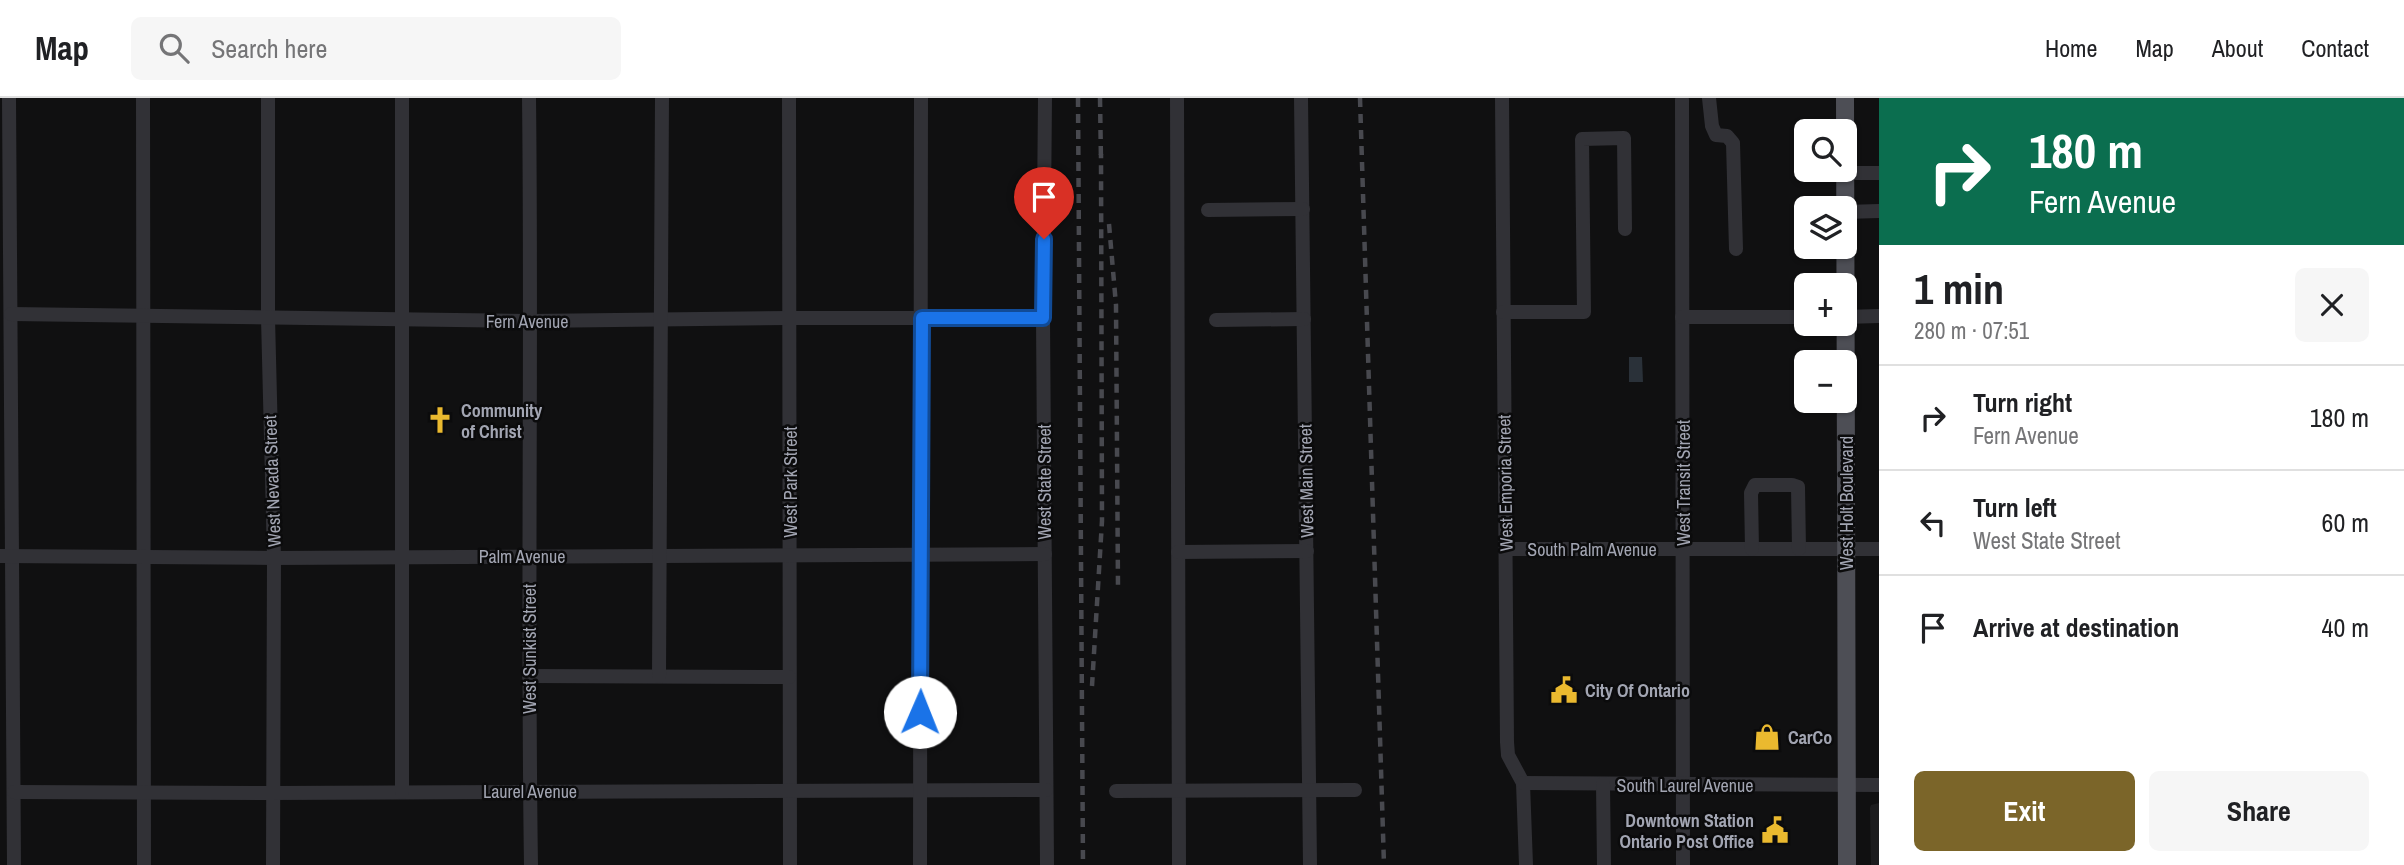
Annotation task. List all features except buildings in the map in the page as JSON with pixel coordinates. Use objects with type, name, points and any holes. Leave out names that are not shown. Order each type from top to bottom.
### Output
[{"type":"main road","name":"West Holt Boulevard","points":[[1845,98],[1845,119]]},
{"type":"main road","name":"West Holt Boulevard","points":[[1845,336],[1847,865]]},
{"type":"street","points":[[9,98],[5,221],[6,278],[12,314],[6,355],[6,447],[14,865]]},
{"type":"street","points":[[143,98],[144,865]]},
{"type":"street","name":"West Nevada Street","points":[[268,98],[268,317],[274,558],[273,865]]},
{"type":"street","points":[[402,98],[402,792]]},
{"type":"street","name":"West Sunkist Street","points":[[529,98],[531,865]]},
{"type":"street","points":[[659,676],[662,98]]},
{"type":"street","name":"West Park Street","points":[[789,98],[790,865]]},
{"type":"street","points":[[920,865],[921,98]]},
{"type":"street","name":"West State Street","points":[[1045,98],[1043,318],[1047,865]]},
{"type":"street","points":[[1177,98],[1179,865]]},
{"type":"street","name":"West Main Street","points":[[1301,98],[1310,865]]},
{"type":"street","name":"West Emporia Street","points":[[1502,98],[1507,742],[1508,755],[1523,783],[1525,865]]},
{"type":"street","points":[[1709,98],[1712,126],[1716,135],[1727,136],[1733,143],[1736,249]]},
{"type":"street","name":"West Transit Street","points":[[1682,100],[1683,865]]},
{"type":"street","points":[[1503,313],[1584,312],[1582,139],[1623,138],[1625,229]]},
{"type":"street","points":[[1857,173],[1879,173]]},
{"type":"street","points":[[1208,209],[1303,209]]},
{"type":"street","points":[[1857,212],[1879,212]]},
{"type":"street","name":"Fern Avenue","points":[[12,314],[531,321],[789,317],[1043,318]]},
{"type":"street","points":[[1682,317],[1794,317]]},
{"type":"street","points":[[1857,317],[1879,317]]},
{"type":"street","points":[[1216,320],[1304,319]]},
{"type":"street","points":[[1752,549],[1751,493],[1755,485],[1792,485],[1798,487],[1798,549]]},
{"type":"street","name":"South Palm Avenue","points":[[1506,549],[1879,549]]},
{"type":"street","points":[[1178,552],[1307,551]]},
{"type":"street","name":"Palm Avenue","points":[[7,556],[274,558],[1045,554]]},
{"type":"street","points":[[529,676],[789,677]]},
{"type":"street","name":"South Laurel Avenue","points":[[1523,783],[1879,785]]},
{"type":"street","points":[[1603,784],[1604,865]]},
{"type":"street","name":"Laurel Avenue","points":[[14,792],[1046,790]]},
{"type":"street","points":[[1116,791],[1355,790]]},
{"type":"shaded area","points":[[1629,357],[1642,357],[1643,382],[1629,382]]},
{"type":"shaded area","points":[[1879,803],[1879,865],[1871,865],[1870,808],[1871,805]]},
{"type":"railway","points":[[1078,98],[1083,865]]},
{"type":"railway","points":[[1100,98],[1101,162]]},
{"type":"railway","points":[[1360,98],[1384,865]]},
{"type":"railway","points":[[1092,686],[1102,521],[1101,154]]},
{"type":"railway","points":[[1109,224],[1116,305],[1118,588]]},
{"type":"place","name":"Community of Christ","points":[[440,420]]},
{"type":"place","name":"City Of Ontario","points":[[1564,690]]},
{"type":"place","name":"CarCo","points":[[1767,737]]},
{"type":"place","name":"Downtown Station Ontario Post Office","points":[[1775,830]]},
{"type":"route","points":[[920,712],[922,318],[1043,318],[1044,239]]}]
